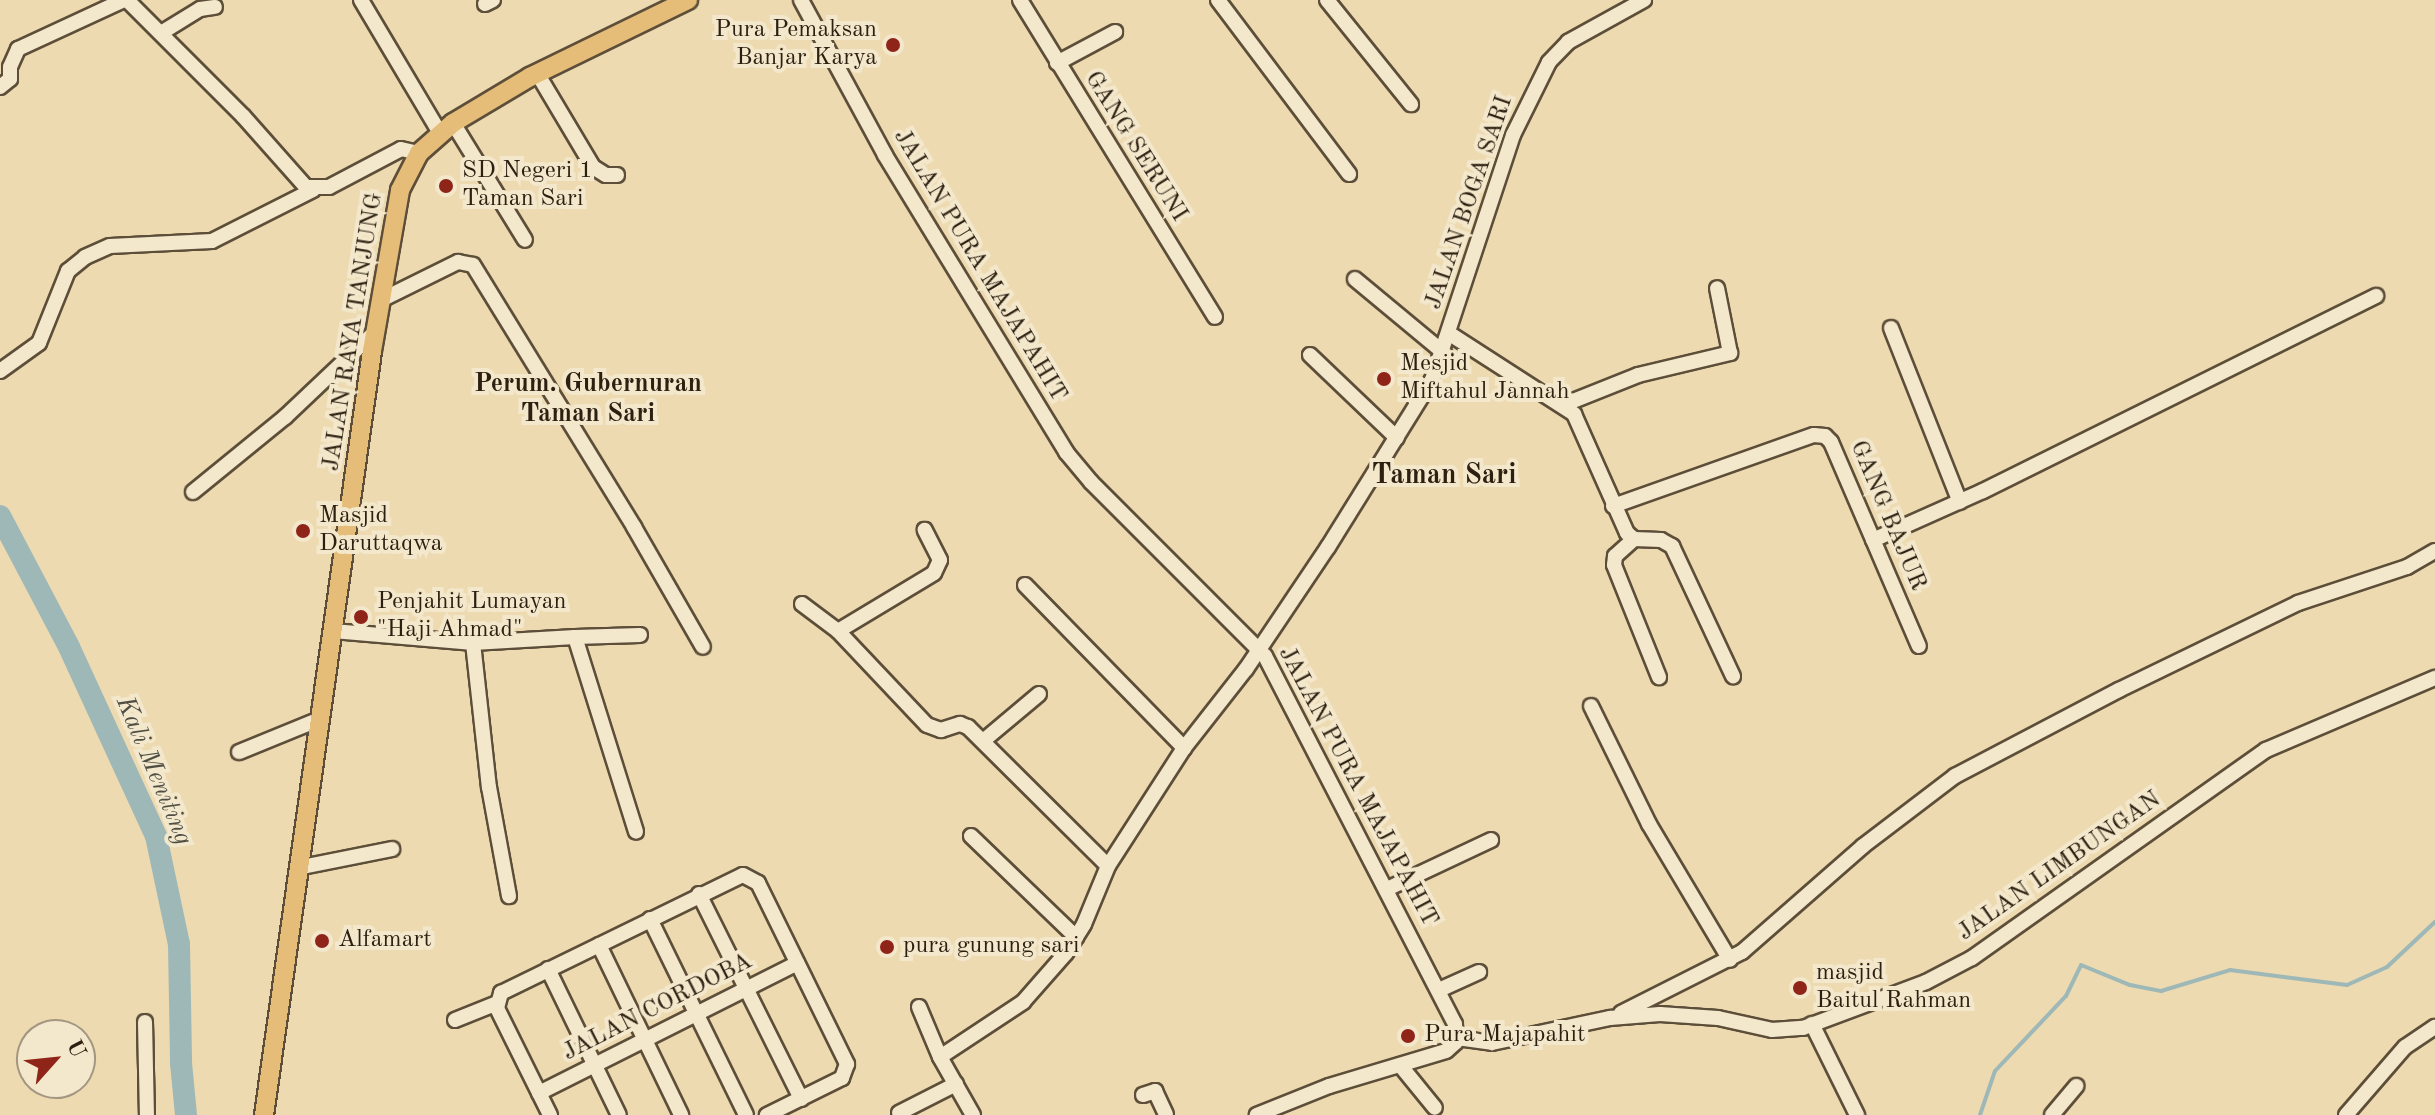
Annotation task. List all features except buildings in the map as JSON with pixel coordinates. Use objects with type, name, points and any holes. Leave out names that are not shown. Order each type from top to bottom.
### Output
[{"type":"main road","name":"JALAN RAYA TANJUNG","points":[[264,1115],[302,867],[375,332],[383,299],[397,201],[419,153],[446,128],[537,73],[687,0]]},
{"type":"street","points":[[0,87],[10,79],[18,49],[126,0],[243,116],[296,180],[313,190]]},
{"type":"street","points":[[361,0],[525,240]]},
{"type":"street","name":"JALAN PURA MAJAPAHIT","points":[[801,0],[885,155],[1066,452],[1104,496],[1259,648],[1286,693],[1439,990],[1458,1031],[1457,1038]]},
{"type":"street","name":"GANG SERUNI","points":[[1020,0],[1215,317]]},
{"type":"street","points":[[1218,0],[1349,174]]},
{"type":"street","points":[[1327,0],[1411,104]]},
{"type":"street","name":"JALAN BOGA SARI","points":[[940,1057],[1023,1002],[1047,978],[1076,937],[1108,866],[1184,748],[1259,648],[1432,380],[1444,353],[1464,278],[1513,135],[1538,80],[1554,55],[1568,42],[1644,0]]},
{"type":"street","points":[[161,33],[200,9],[215,7]]},
{"type":"street","points":[[1057,63],[1115,32]]},
{"type":"street","points":[[537,73],[591,164],[602,174],[617,175]]},
{"type":"street","points":[[0,371],[39,343],[63,281],[85,257],[110,246],[212,241],[313,190],[329,187],[401,149],[419,153]]},
{"type":"street","points":[[383,299],[456,263],[473,265],[634,527],[703,647]]},
{"type":"street","points":[[1355,279],[1444,353]]},
{"type":"street","points":[[1563,405],[1638,375],[1730,353],[1717,288]]},
{"type":"street","points":[[1873,540],[1960,502],[2376,296]]},
{"type":"street","points":[[1891,328],[1960,502]]},
{"type":"street","points":[[193,492],[285,417],[375,332]]},
{"type":"street","points":[[1450,334],[1563,405],[1584,430],[1613,506],[1634,539]]},
{"type":"street","points":[[1310,355],[1397,438]]},
{"type":"street","name":"GANG BAJUR","points":[[1613,506],[1819,434],[1831,442],[1919,646]]},
{"type":"street","points":[[838,631],[934,573],[940,560],[925,530]]},
{"type":"street","points":[[1659,677],[1614,565],[1616,554],[1634,539],[1661,540],[1672,546],[1733,676]]},
{"type":"street","points":[[1610,1018],[1730,960],[1765,934],[1863,846],[1955,776],[2119,690],[2298,603],[2407,567],[2435,551]]},
{"type":"street","points":[[1025,585],[1184,748]]},
{"type":"street","points":[[802,604],[838,631],[927,725],[946,730],[964,725],[983,741],[1108,866]]},
{"type":"street","points":[[333,631],[473,643],[640,635]]},
{"type":"street","points":[[575,637],[636,832]]},
{"type":"street","points":[[473,643],[489,787],[509,896]]},
{"type":"street","name":"JALAN LIMBUNGAN","points":[[1457,1038],[1492,1043],[1610,1018],[1699,1015],[1782,1030],[1812,1024],[1926,982],[1972,958],[2266,750],[2435,678]]},
{"type":"street","points":[[983,741],[1039,694]]},
{"type":"street","points":[[1591,706],[1649,824],[1730,960]]},
{"type":"street","points":[[239,752],[320,719]]},
{"type":"street","points":[[971,836],[1076,937]]},
{"type":"street","points":[[1387,889],[1491,840]]},
{"type":"street","points":[[302,867],[392,849]]},
{"type":"street","points":[[455,1020],[548,969],[740,875],[758,883],[847,1064],[842,1078],[767,1115]]},
{"type":"street","points":[[699,894],[801,1099]]},
{"type":"street","points":[[650,919],[746,1115]]},
{"type":"street","points":[[599,945],[681,1115]]},
{"type":"street","name":"JALAN CORDOBA","points":[[539,1093],[643,1040],[699,1020],[746,989],[797,963]]},
{"type":"street","points":[[548,969],[619,1115]]},
{"type":"street","points":[[1439,990],[1479,972]]},
{"type":"street","points":[[499,998],[550,1115]]},
{"type":"street","points":[[919,1007],[940,1057],[973,1115]]},
{"type":"street","points":[[145,1022],[147,1115]]},
{"type":"street","points":[[1812,1024],[1857,1115]]},
{"type":"street","points":[[2346,1115],[2405,1047],[2435,1027]]},
{"type":"street","points":[[1257,1115],[1329,1086],[1446,1051],[1457,1038]]},
{"type":"street","points":[[1400,1065],[1435,1108]]},
{"type":"street","points":[[899,1113],[956,1084]]},
{"type":"street","points":[[2052,1115],[2076,1086]]},
{"type":"street","points":[[1143,1095],[1155,1091],[1166,1115]]},
{"type":"waterway","name":"Kali Meniting","points":[[0,516],[69,647],[156,836],[179,944],[181,1063],[186,1115]]},
{"type":"waterway","points":[[1980,1115],[1995,1071],[2066,996],[2081,965],[2130,985],[2161,991],[2230,970],[2347,985],[2387,967],[2435,922]]},
{"type":"place","name":"Pura Pemaksan Banjar Karya","points":[[893,45]]},
{"type":"place","name":"SD Negeri 1 Taman Sari","points":[[446,186]]},
{"type":"place","name":"Mesjid Miftahul Jannah","points":[[1384,379]]},
{"type":"place","name":"Masjid Daruttaqwa","points":[[303,531]]},
{"type":"place","name":"Penjahit Lumayan \"Haji Ahmad\"","points":[[361,617]]},
{"type":"place","name":"Alfamart","points":[[322,941]]},
{"type":"place","name":"pura gunung sari","points":[[887,947]]},
{"type":"place","name":"masjid Baitul Rahman","points":[[1800,988]]},
{"type":"place","name":"Pura Majapahit","points":[[1408,1036]]},
{"type":"district","name":"Perum. Gubernuran Taman Sari","points":[[588,400]]},
{"type":"district","name":"Taman Sari","points":[[1444,476]]}]
